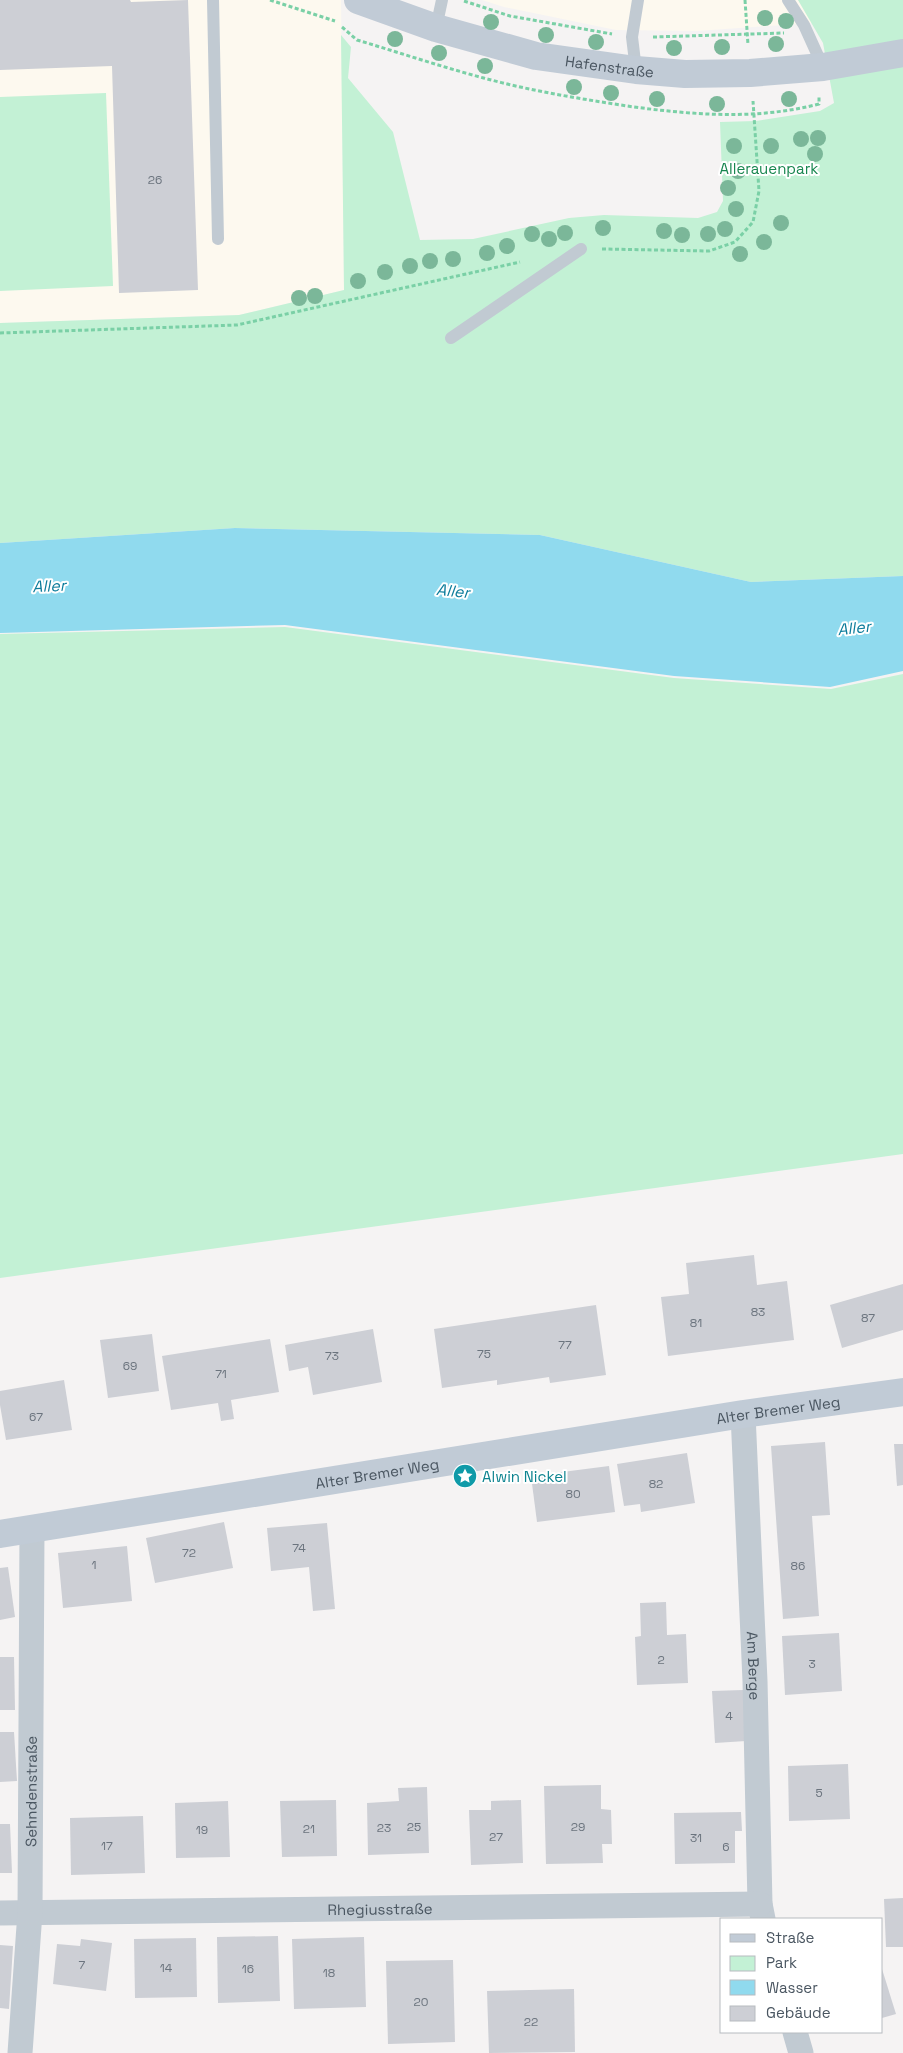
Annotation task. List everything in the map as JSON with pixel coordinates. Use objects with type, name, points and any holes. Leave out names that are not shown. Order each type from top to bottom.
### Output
[{"type":"street","name":"Hafenstraße","points":[[358,0],[436,28],[536,56],[636,70],[685,74],[750,74],[822,67],[903,53]]},
{"type":"street","name":"Alter Bremer Weg","points":[[0,1534],[743,1414],[903,1392]]},
{"type":"street","name":"Am Berge","points":[[743,1414],[755,1680],[762,1912]]},
{"type":"street","name":"Sehndenstraße","points":[[20,2053],[30,1912],[32,1529]]},
{"type":"street","name":"Rhegiusstraße","points":[[0,1912],[762,1912]]},
{"type":"street","points":[[795,2033],[801,2053]]},
{"type":"lane","points":[[213,0],[218,240]]},
{"type":"lane","points":[[436,28],[442,0]]},
{"type":"lane","points":[[636,70],[632,37],[638,0]]},
{"type":"lane","points":[[788,0],[804,25],[822,67]]},
{"type":"lane","points":[[450,338],[581,249]]},
{"type":"path","points":[[745,0],[747,28]]},
{"type":"path","points":[[581,249],[709,252],[735,242],[753,222],[759,191],[756,121]]},
{"type":"path","points":[[0,334],[237,325],[524,262]]},
{"type":"shaded area","points":[[0,0],[341,0],[344,290],[239,315],[0,323]]},
{"type":"shaded area","points":[[482,0],[798,0],[812,23],[697,31],[616,30],[504,7]]},
{"type":"green space","name":"Allerauenpark","points":[[798,0],[903,0],[903,576],[751,582],[540,535],[235,528],[0,543],[0,323],[239,315],[344,290],[341,35],[351,47],[348,78],[393,132],[420,240],[473,239],[569,218],[604,215],[698,218],[717,212],[723,201],[720,122],[756,121],[820,111],[834,103],[823,43]]},
{"type":"green space","points":[[106,93],[113,286],[0,291],[0,97]]},
{"type":"green space","points":[[285,627],[674,678],[831,689],[903,674],[903,1154],[0,1278],[0,634]]},
{"type":"water","name":"Aller","points":[[235,528],[540,535],[751,582],[903,576],[903,671],[830,687],[674,676],[285,625],[0,633],[0,543]]},
{"type":"building","points":[[0,0],[130,0],[131,2],[188,0],[198,290],[119,293],[112,66],[0,70]]},
{"type":"building","points":[[754,1255],[757,1285],[787,1281],[794,1340],[668,1356],[661,1297],[689,1294],[686,1263]]},
{"type":"building","points":[[903,1284],[903,1330],[842,1348],[830,1305]]},
{"type":"building","points":[[596,1305],[606,1375],[550,1383],[549,1377],[497,1385],[497,1380],[442,1388],[434,1329]]},
{"type":"building","points":[[373,1329],[382,1382],[313,1395],[308,1367],[289,1371],[285,1345]]},
{"type":"building","points":[[152,1334],[159,1391],[108,1398],[100,1340]]},
{"type":"building","points":[[270,1339],[279,1392],[231,1400],[234,1419],[221,1421],[218,1403],[171,1410],[162,1356]]},
{"type":"building","points":[[64,1380],[72,1430],[6,1440],[0,1405],[0,1391]]},
{"type":"building","points":[[825,1442],[830,1515],[812,1516],[819,1616],[783,1619],[771,1446]]},
{"type":"building","points":[[894,1444],[903,1444],[903,1485],[897,1486]]},
{"type":"building","points":[[687,1453],[695,1503],[641,1512],[640,1504],[624,1506],[617,1464]]},
{"type":"building","points":[[609,1466],[615,1512],[537,1522],[531,1476]]},
{"type":"building","points":[[224,1522],[233,1568],[155,1583],[146,1538]]},
{"type":"building","points":[[327,1523],[335,1609],[313,1611],[309,1567],[271,1571],[267,1528]]},
{"type":"building","points":[[127,1546],[132,1601],[63,1608],[58,1553]]},
{"type":"building","points":[[8,1567],[15,1617],[0,1620],[0,1568]]},
{"type":"building","points":[[666,1602],[667,1635],[686,1634],[688,1683],[637,1685],[635,1637],[641,1636],[640,1603]]},
{"type":"building","points":[[839,1633],[842,1691],[785,1695],[782,1636]]},
{"type":"building","points":[[0,1657],[14,1657],[15,1710],[0,1710]]},
{"type":"building","points":[[743,1690],[746,1741],[715,1743],[712,1691]]},
{"type":"building","points":[[0,1732],[14,1732],[17,1781],[0,1782]]},
{"type":"building","points":[[848,1764],[850,1819],[789,1821],[788,1766]]},
{"type":"building","points":[[601,1785],[601,1809],[611,1810],[612,1844],[602,1844],[603,1863],[546,1864],[544,1786]]},
{"type":"building","points":[[427,1787],[429,1853],[368,1855],[367,1803],[399,1801],[398,1788]]},
{"type":"building","points":[[336,1800],[337,1856],[282,1857],[280,1801]]},
{"type":"building","points":[[521,1800],[523,1863],[471,1865],[469,1810],[491,1810],[491,1801]]},
{"type":"building","points":[[228,1801],[230,1857],[176,1858],[175,1803]]},
{"type":"building","points":[[741,1812],[742,1831],[735,1831],[735,1863],[675,1864],[674,1813]]},
{"type":"building","points":[[143,1816],[145,1873],[71,1875],[70,1818]]},
{"type":"building","points":[[0,1824],[10,1824],[12,1873],[0,1873]]},
{"type":"building","points":[[903,1898],[903,1947],[886,1947],[884,1899]]},
{"type":"building","points":[[278,1936],[280,2001],[218,2003],[217,1937]]},
{"type":"building","points":[[364,1937],[366,2007],[294,2009],[292,1939]]},
{"type":"building","points":[[196,1938],[197,1997],[135,1998],[134,1939]]},
{"type":"building","points":[[81,1939],[112,1943],[106,1991],[53,1984],[57,1944],[80,1946]]},
{"type":"building","points":[[0,1945],[13,1946],[9,2009],[0,2008]]},
{"type":"building","points":[[453,1960],[455,2042],[388,2044],[386,1961]]},
{"type":"building","points":[[883,1972],[896,2014],[883,2018]]},
{"type":"building","points":[[574,1989],[575,2052],[489,2053],[487,1991]]},
{"type":"place","name":"Alwin Nickel","points":[[465,1476]]}]
